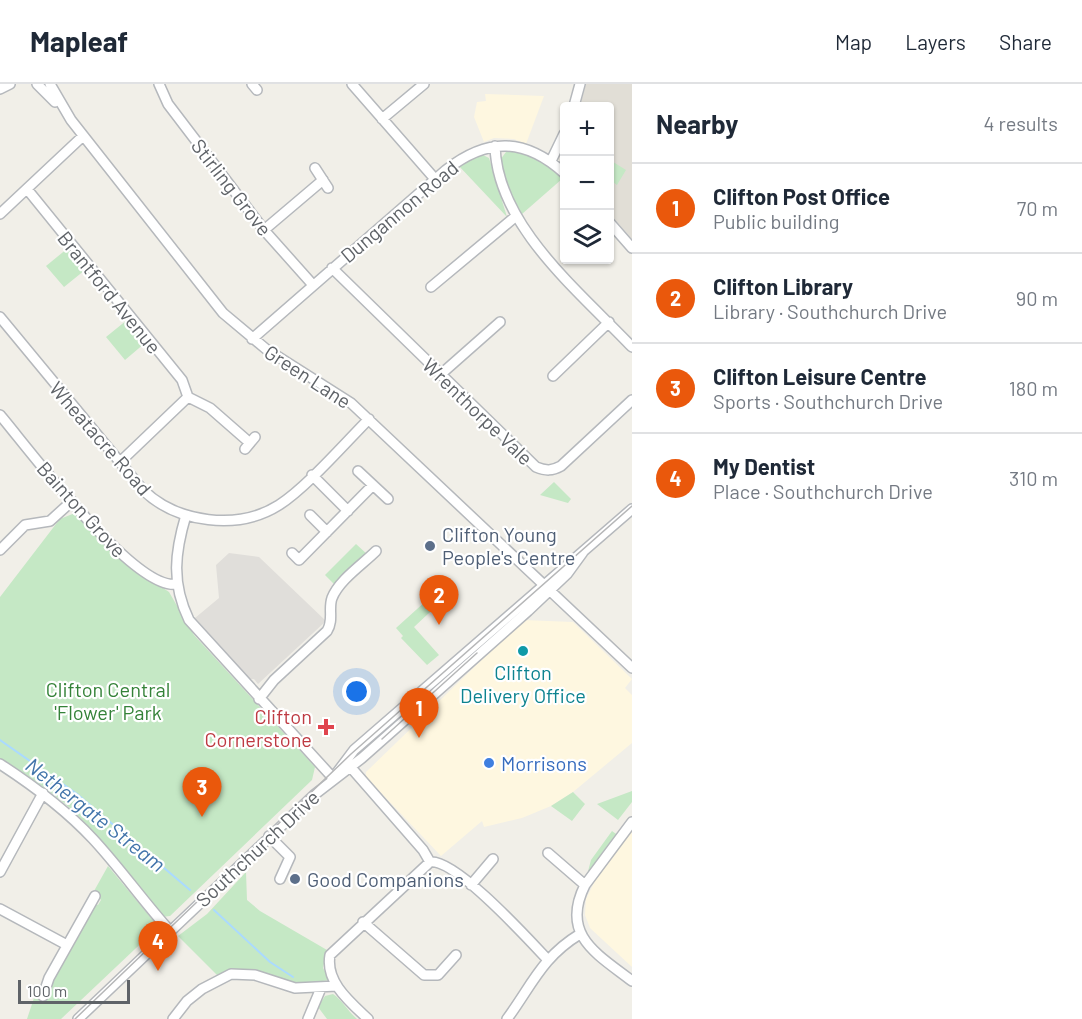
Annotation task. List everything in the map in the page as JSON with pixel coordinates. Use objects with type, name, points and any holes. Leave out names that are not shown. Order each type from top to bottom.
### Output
[{"type":"street","points":[[0,89],[10,84]]},
{"type":"street","name":"Green Lane","points":[[37,84],[64,110]]},
{"type":"street","name":"Green Lane","points":[[50,84],[64,110],[83,136],[211,300],[252,339],[334,390],[369,419],[632,668]]},
{"type":"street","name":"Stirling Grove","points":[[159,84],[168,104],[264,230],[313,285]]},
{"type":"street","points":[[352,84],[435,179]]},
{"type":"street","points":[[382,118],[424,84]]},
{"type":"street","points":[[575,102],[580,84]]},
{"type":"street","points":[[0,214],[83,136]]},
{"type":"street","points":[[551,161],[560,142]]},
{"type":"street","points":[[495,146],[501,184],[515,217],[543,253],[632,347]]},
{"type":"street","name":"Dungannon Road","points":[[252,339],[435,179],[468,154],[495,146],[526,149],[551,161],[560,169]]},
{"type":"street","points":[[264,230],[326,184],[315,168]]},
{"type":"street","name":"Brantford Avenue","points":[[27,189],[182,380],[188,398]]},
{"type":"street","points":[[431,287],[438,276],[515,217]]},
{"type":"street","points":[[614,228],[632,248]]},
{"type":"street","name":"Wrenthorpe Vale","points":[[332,268],[536,467],[549,471],[561,466],[632,400]]},
{"type":"street","name":"Wheatacre Road","points":[[0,317],[147,494],[165,506],[186,515],[216,520],[255,515],[281,504],[369,419]]},
{"type":"street","points":[[440,375],[500,322]]},
{"type":"street","points":[[553,376],[609,322]]},
{"type":"street","points":[[120,462],[188,398],[210,408],[250,443]]},
{"type":"street","name":"Bainton Grove","points":[[0,416],[97,531],[124,557],[161,582],[169,585],[177,584]]},
{"type":"street","points":[[358,471],[388,499]]},
{"type":"street","points":[[312,475],[348,511]]},
{"type":"street","points":[[292,553],[299,560],[373,485]]},
{"type":"street","points":[[0,550],[25,525],[50,521],[72,501]]},
{"type":"street","name":"Southchurch Drive","points":[[78,1019],[269,836],[349,764],[354,750],[547,587],[572,569],[583,552],[632,509]]},
{"type":"street","points":[[186,515],[177,548],[177,584],[193,626],[333,778]]},
{"type":"street","points":[[310,515],[327,532]]},
{"type":"street","points":[[259,699],[274,680],[327,631],[331,623],[330,606],[334,593],[376,551]]},
{"type":"street","points":[[368,559],[376,567]]},
{"type":"street","points":[[0,764],[44,793],[94,840],[170,931]]},
{"type":"street","points":[[349,764],[423,850],[430,862]]},
{"type":"street","points":[[0,872],[44,793]]},
{"type":"street","points":[[632,822],[585,885],[577,908],[580,934],[595,953],[632,981]]},
{"type":"street","points":[[269,836],[290,857],[300,863]]},
{"type":"street","points":[[547,851],[585,885]]},
{"type":"street","points":[[280,879],[290,857]]},
{"type":"street","points":[[471,885],[494,858]]},
{"type":"street","points":[[368,1019],[337,986],[330,972],[330,956],[363,922],[430,862],[439,862],[471,885],[503,913],[548,960]]},
{"type":"street","points":[[43,996],[67,945],[96,899]]},
{"type":"street","points":[[0,909],[67,945]]},
{"type":"street","points":[[363,922],[424,975],[438,975],[456,955]]},
{"type":"street","points":[[507,1019],[535,975],[548,960],[580,934]]},
{"type":"street","points":[[173,1019],[195,994],[220,978],[231,974],[255,975],[295,988],[337,986]]},
{"type":"street","points":[[308,1019],[321,988]]},
{"type":"shaded area","points":[[586,84],[632,84],[632,239],[614,219],[614,102],[581,102]]},
{"type":"shaded area","points":[[485,94],[544,96],[526,144],[514,139],[494,138],[484,142],[474,117],[477,102],[486,101]]},
{"type":"shaded area","points":[[229,553],[259,557],[326,621],[258,684],[254,679],[249,679],[195,618],[219,598],[216,565]]},
{"type":"shaded area","points":[[523,620],[573,622],[632,679],[625,688],[632,695],[632,743],[573,792],[551,806],[522,818],[484,827],[482,821],[441,856],[366,777],[366,772]]},
{"type":"shaded area","points":[[632,827],[632,967],[590,928],[585,915],[586,899],[597,877]]},
{"type":"green space","points":[[515,151],[541,161],[560,177],[560,181],[522,214],[519,214],[509,193],[500,160],[506,152]]},
{"type":"green space","points":[[483,155],[489,158],[507,217],[458,165]]},
{"type":"green space","points":[[614,162],[626,170],[617,185],[614,183]]},
{"type":"green space","points":[[68,248],[85,270],[64,287],[46,266]]},
{"type":"green space","points":[[127,320],[145,343],[125,360],[106,337]]},
{"type":"green space","points":[[554,482],[571,499],[568,503],[540,495]]},
{"type":"green space","name":"Clifton Central 'Flower' Park","points":[[75,513],[124,562],[169,592],[194,635],[315,767],[312,780],[170,916],[162,917],[108,848],[72,810],[28,776],[0,758],[0,597],[60,519]]},
{"type":"green space","points":[[356,544],[368,555],[336,586],[325,575]]},
{"type":"green space","points":[[437,591],[444,599],[414,627],[439,655],[427,665],[401,638],[403,636],[396,628]]},
{"type":"green space","points":[[632,791],[632,802],[618,820],[597,804]]},
{"type":"green space","points":[[573,792],[585,804],[572,821],[551,806]]},
{"type":"green space","points":[[612,831],[619,836],[587,875],[591,860]]},
{"type":"green space","points":[[108,866],[156,924],[153,932],[61,1019],[27,1019],[35,995],[49,999],[51,991],[48,989],[94,903],[98,905],[101,900],[94,891]]},
{"type":"green space","points":[[246,872],[247,900],[260,911],[327,950],[323,968],[330,980],[293,985],[255,969],[243,969],[217,975],[178,936],[207,914]]},
{"type":"green space","points":[[333,994],[357,1019],[327,1019],[318,1007],[325,996]]},
{"type":"waterway","name":"Nethergate Stream","points":[[0,740],[77,794],[190,890]]},
{"type":"waterway","name":"Nethergate Stream","points":[[214,910],[270,962],[293,977]]},
{"type":"tram line","points":[[75,1019],[351,754],[632,506]]},
{"type":"tram line","points":[[382,739],[477,653]]},
{"type":"place","name":"Clifton Young People's Centre","points":[[430,546]]},
{"type":"place","name":"Clifton Library","points":[[439,625]]},
{"type":"place","name":"Clifton Delivery Office","points":[[523,651]]},
{"type":"place","name":"Clifton Cornerstone","points":[[326,727]]},
{"type":"place","name":"Clifton Post Office","points":[[419,738]]},
{"type":"place","name":"Morrisons","points":[[489,763]]},
{"type":"place","name":"Clifton Leisure Centre","points":[[202,817]]},
{"type":"place","name":"Good Companions","points":[[295,879]]},
{"type":"place","name":"My Dentist","points":[[158,971]]}]
